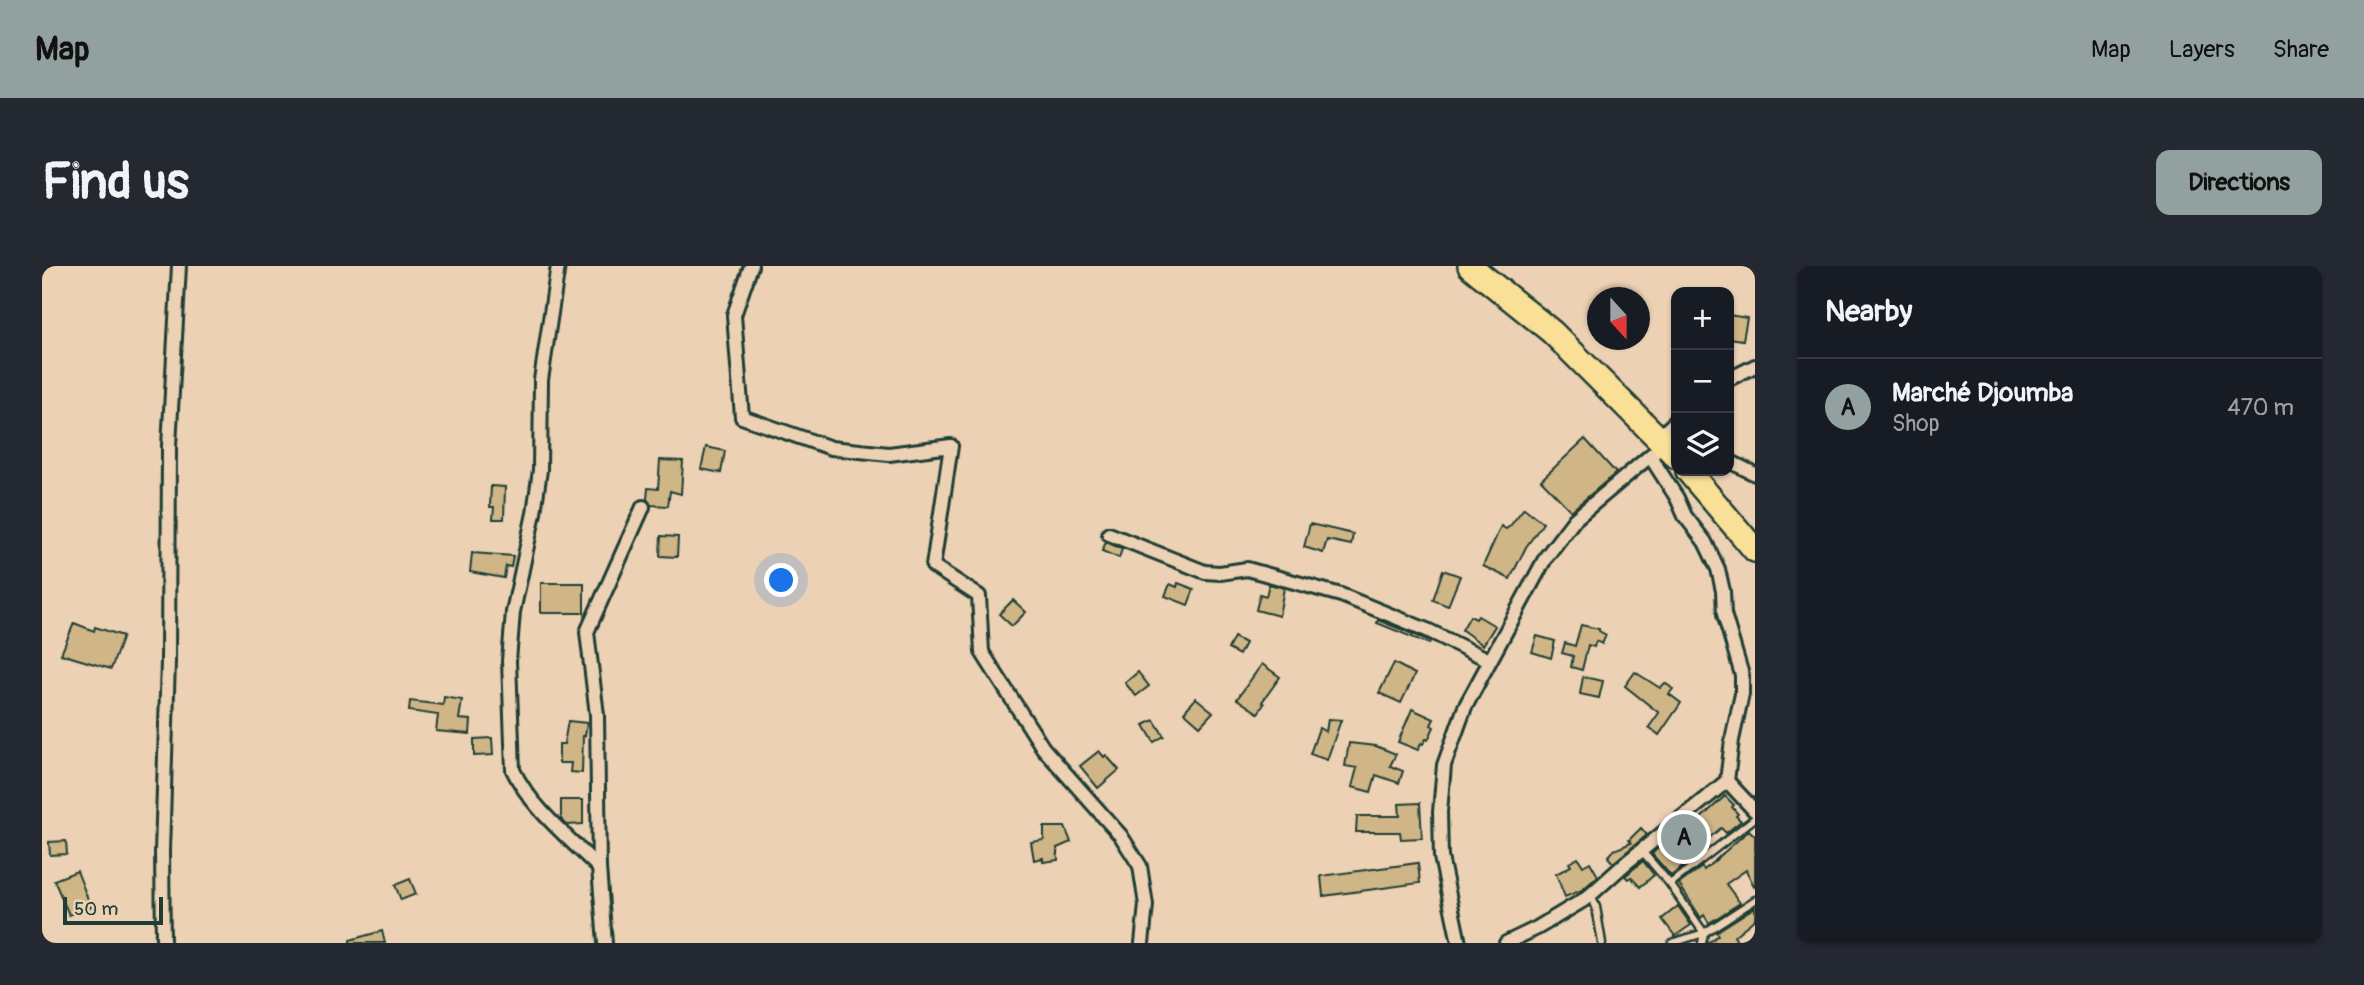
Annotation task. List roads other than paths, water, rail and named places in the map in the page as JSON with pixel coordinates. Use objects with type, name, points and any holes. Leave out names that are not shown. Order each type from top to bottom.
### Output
[{"type":"highway","points":[[1470,266],[1552,332],[1663,448]]},
{"type":"highway","points":[[1692,476],[1755,550]]},
{"type":"street","points":[[163,943],[169,446],[179,266]]},
{"type":"street","points":[[558,266],[541,380],[540,470],[534,513],[513,611],[509,661],[512,758],[513,770],[520,784],[599,868]]},
{"type":"street","points":[[751,266],[734,315],[742,417],[831,448],[889,454],[951,446],[933,566],[979,596],[982,652],[1043,748],[1121,836],[1140,866],[1146,905],[1142,943]]},
{"type":"street","points":[[1734,376],[1755,366]]},
{"type":"street","points":[[1459,943],[1441,857],[1440,812],[1444,765],[1465,707],[1546,557],[1575,519],[1663,448],[1671,431]]},
{"type":"street","points":[[1506,943],[1537,928],[1591,895],[1727,781],[1742,694],[1742,675],[1724,614],[1718,569],[1704,542],[1685,516],[1663,448]]},
{"type":"street","points":[[1734,464],[1755,474]]},
{"type":"street","points":[[605,943],[599,868],[597,715],[587,632],[643,507]]},
{"type":"street","points":[[1109,534],[1205,572],[1247,569],[1341,595],[1436,634],[1489,660]]},
{"type":"street","points":[[1727,781],[1755,811]]},
{"type":"lane","points":[[1670,884],[1755,818]]},
{"type":"lane","points":[[1642,850],[1704,933],[1702,943]]},
{"type":"lane","points":[[1591,895],[1596,906],[1602,943]]},
{"type":"lane","points":[[1672,943],[1704,933],[1755,900]]},
{"type":"place","name":"Marché Djoumba","points":[[1684,837]]}]
